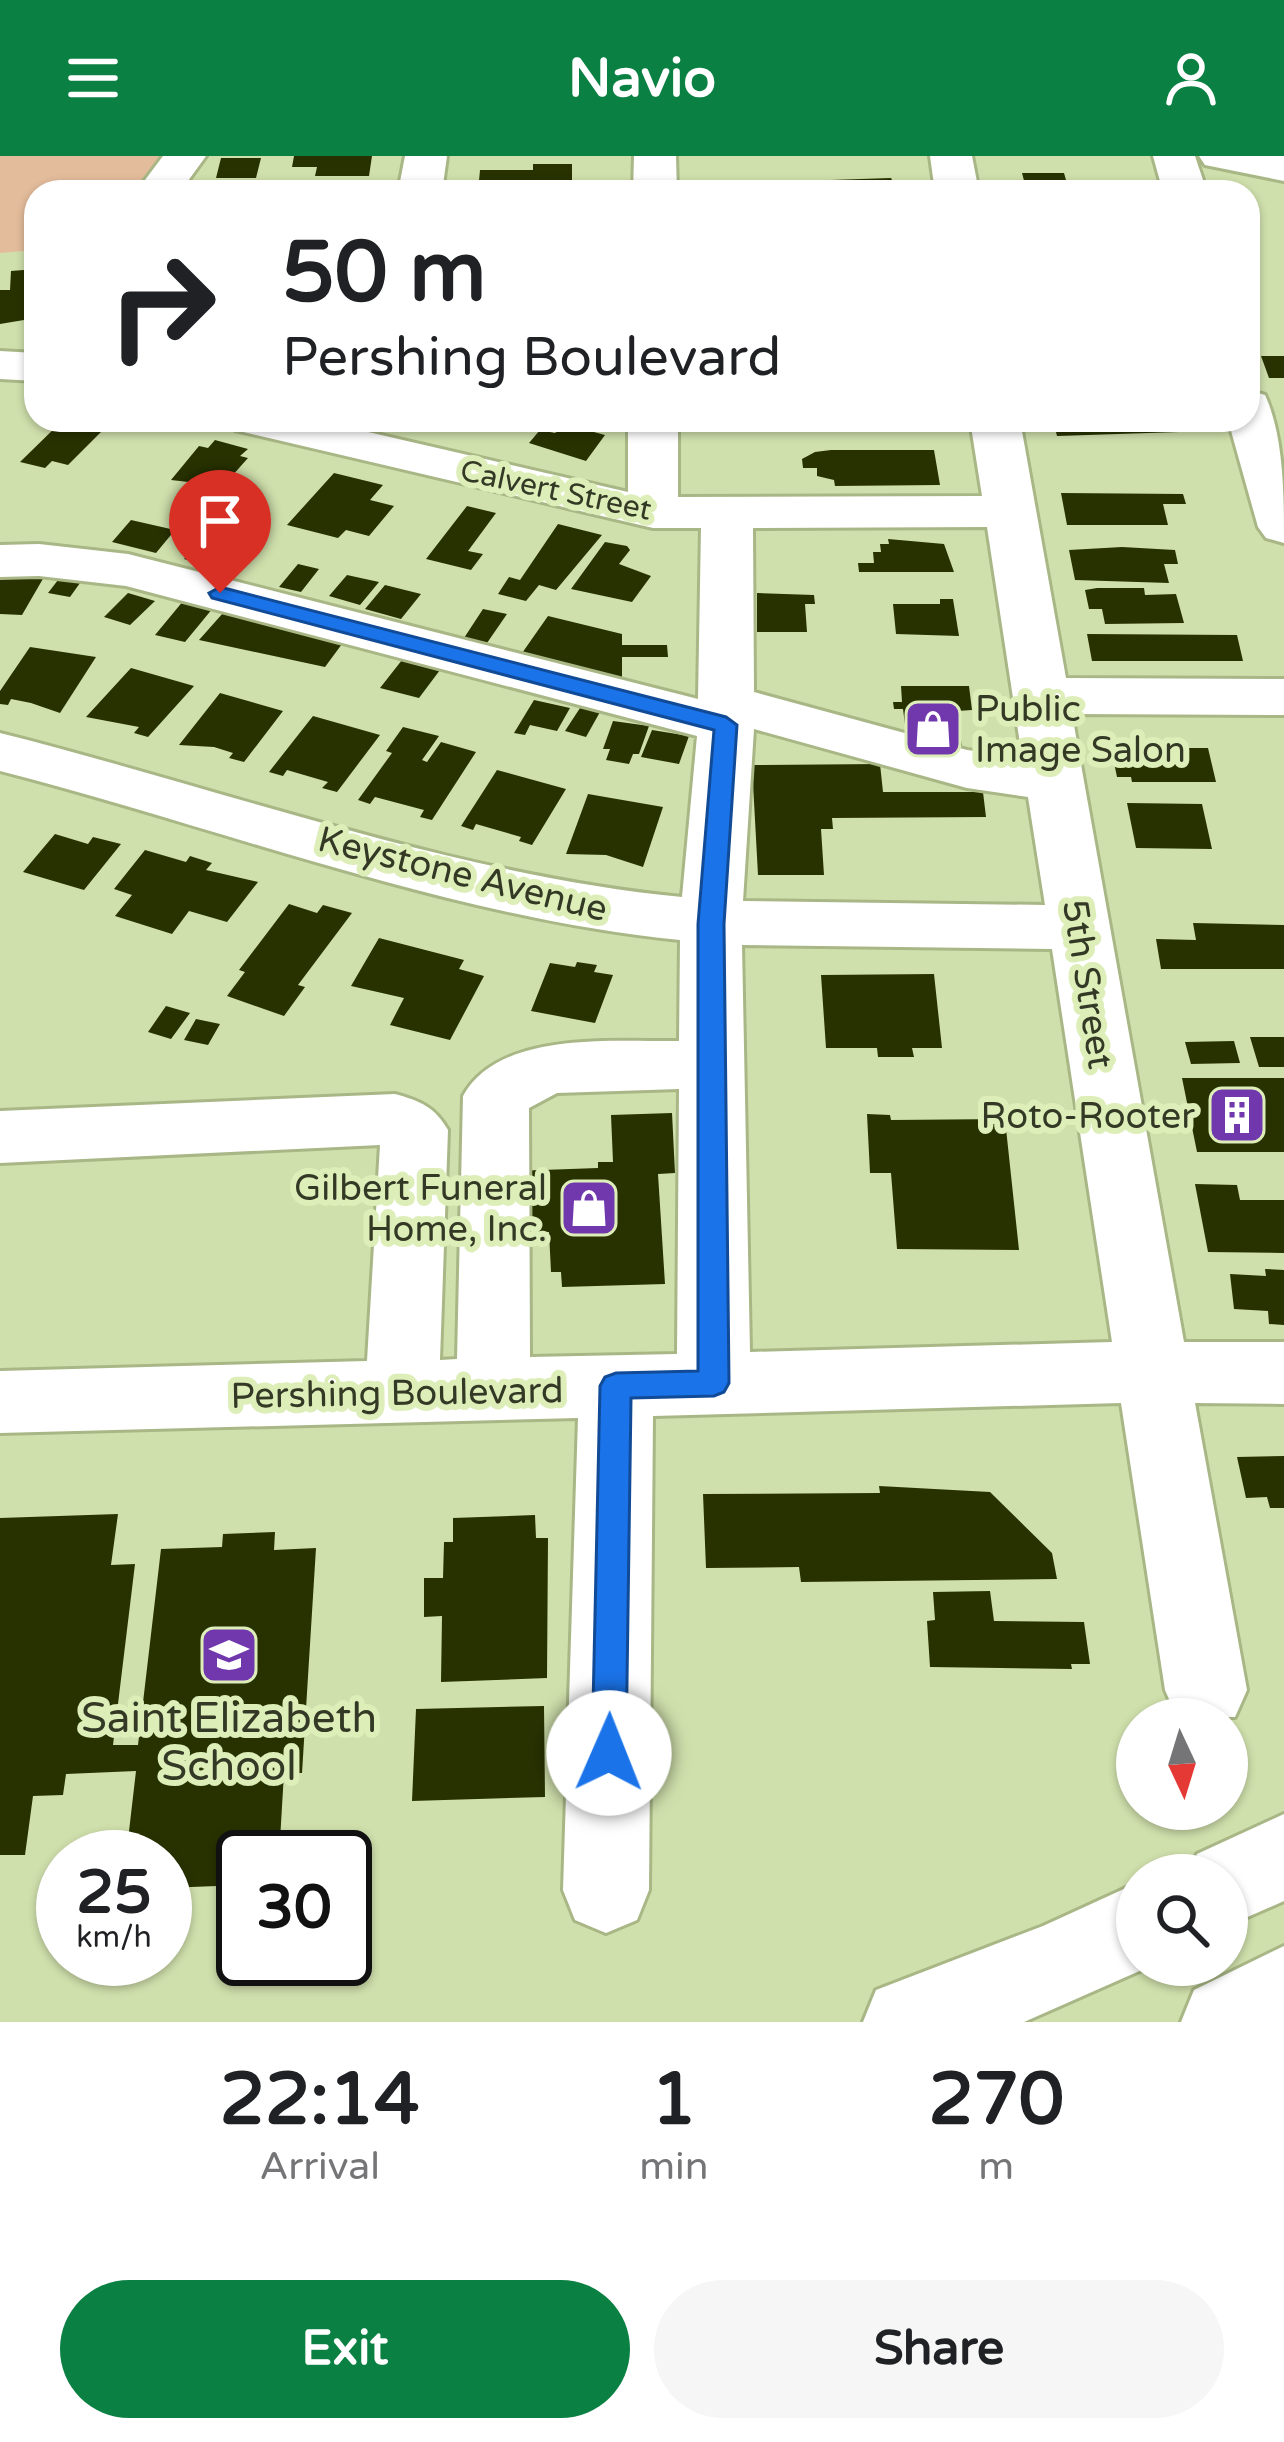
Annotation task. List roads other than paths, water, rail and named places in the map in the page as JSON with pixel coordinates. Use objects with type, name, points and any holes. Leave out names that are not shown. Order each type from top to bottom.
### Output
[{"type":"main road","points":[[1220,156],[1284,168]]},
{"type":"main road","name":"Calvert Street","points":[[350,432],[382,436],[653,513],[1010,511]]},
{"type":"main road","points":[[653,432],[653,513]]},
{"type":"main road","name":"5th Street","points":[[997,432],[1207,1690]]},
{"type":"main road","points":[[1256,432],[1284,526]]},
{"type":"main road","points":[[714,1383],[712,905],[726,714],[727,514]]},
{"type":"main road","points":[[0,561],[85,563],[128,570],[967,769],[1055,781]]},
{"type":"main road","points":[[1041,696],[1284,697]]},
{"type":"main road","name":"Keystone Avenue","points":[[0,752],[154,791],[469,883],[584,906],[712,905],[872,886],[876,928],[1080,927]]},
{"type":"main road","points":[[494,1389],[496,1096],[547,1069],[712,1064]]},
{"type":"main road","points":[[0,1137],[395,1119],[414,1130],[402,1392]]},
{"type":"main road","name":"Pershing Boulevard","points":[[0,1402],[1154,1372],[1284,1373]]},
{"type":"main road","points":[[606,1890],[616,1386]]},
{"type":"main road","points":[[1248,1874],[1284,1856]]},
{"type":"main road","points":[[908,2022],[1116,1937]]},
{"type":"main road","points":[[1226,2022],[1284,1990]]},
{"type":"place","name":"Public Image Salon","points":[[933,729]]},
{"type":"place","name":"Roto-Rooter","points":[[1237,1115]]},
{"type":"place","name":"Gilbert Funeral Home, Inc.","points":[[589,1208]]},
{"type":"place","name":"Saint Elizabeth School","points":[[229,1655]]}]
